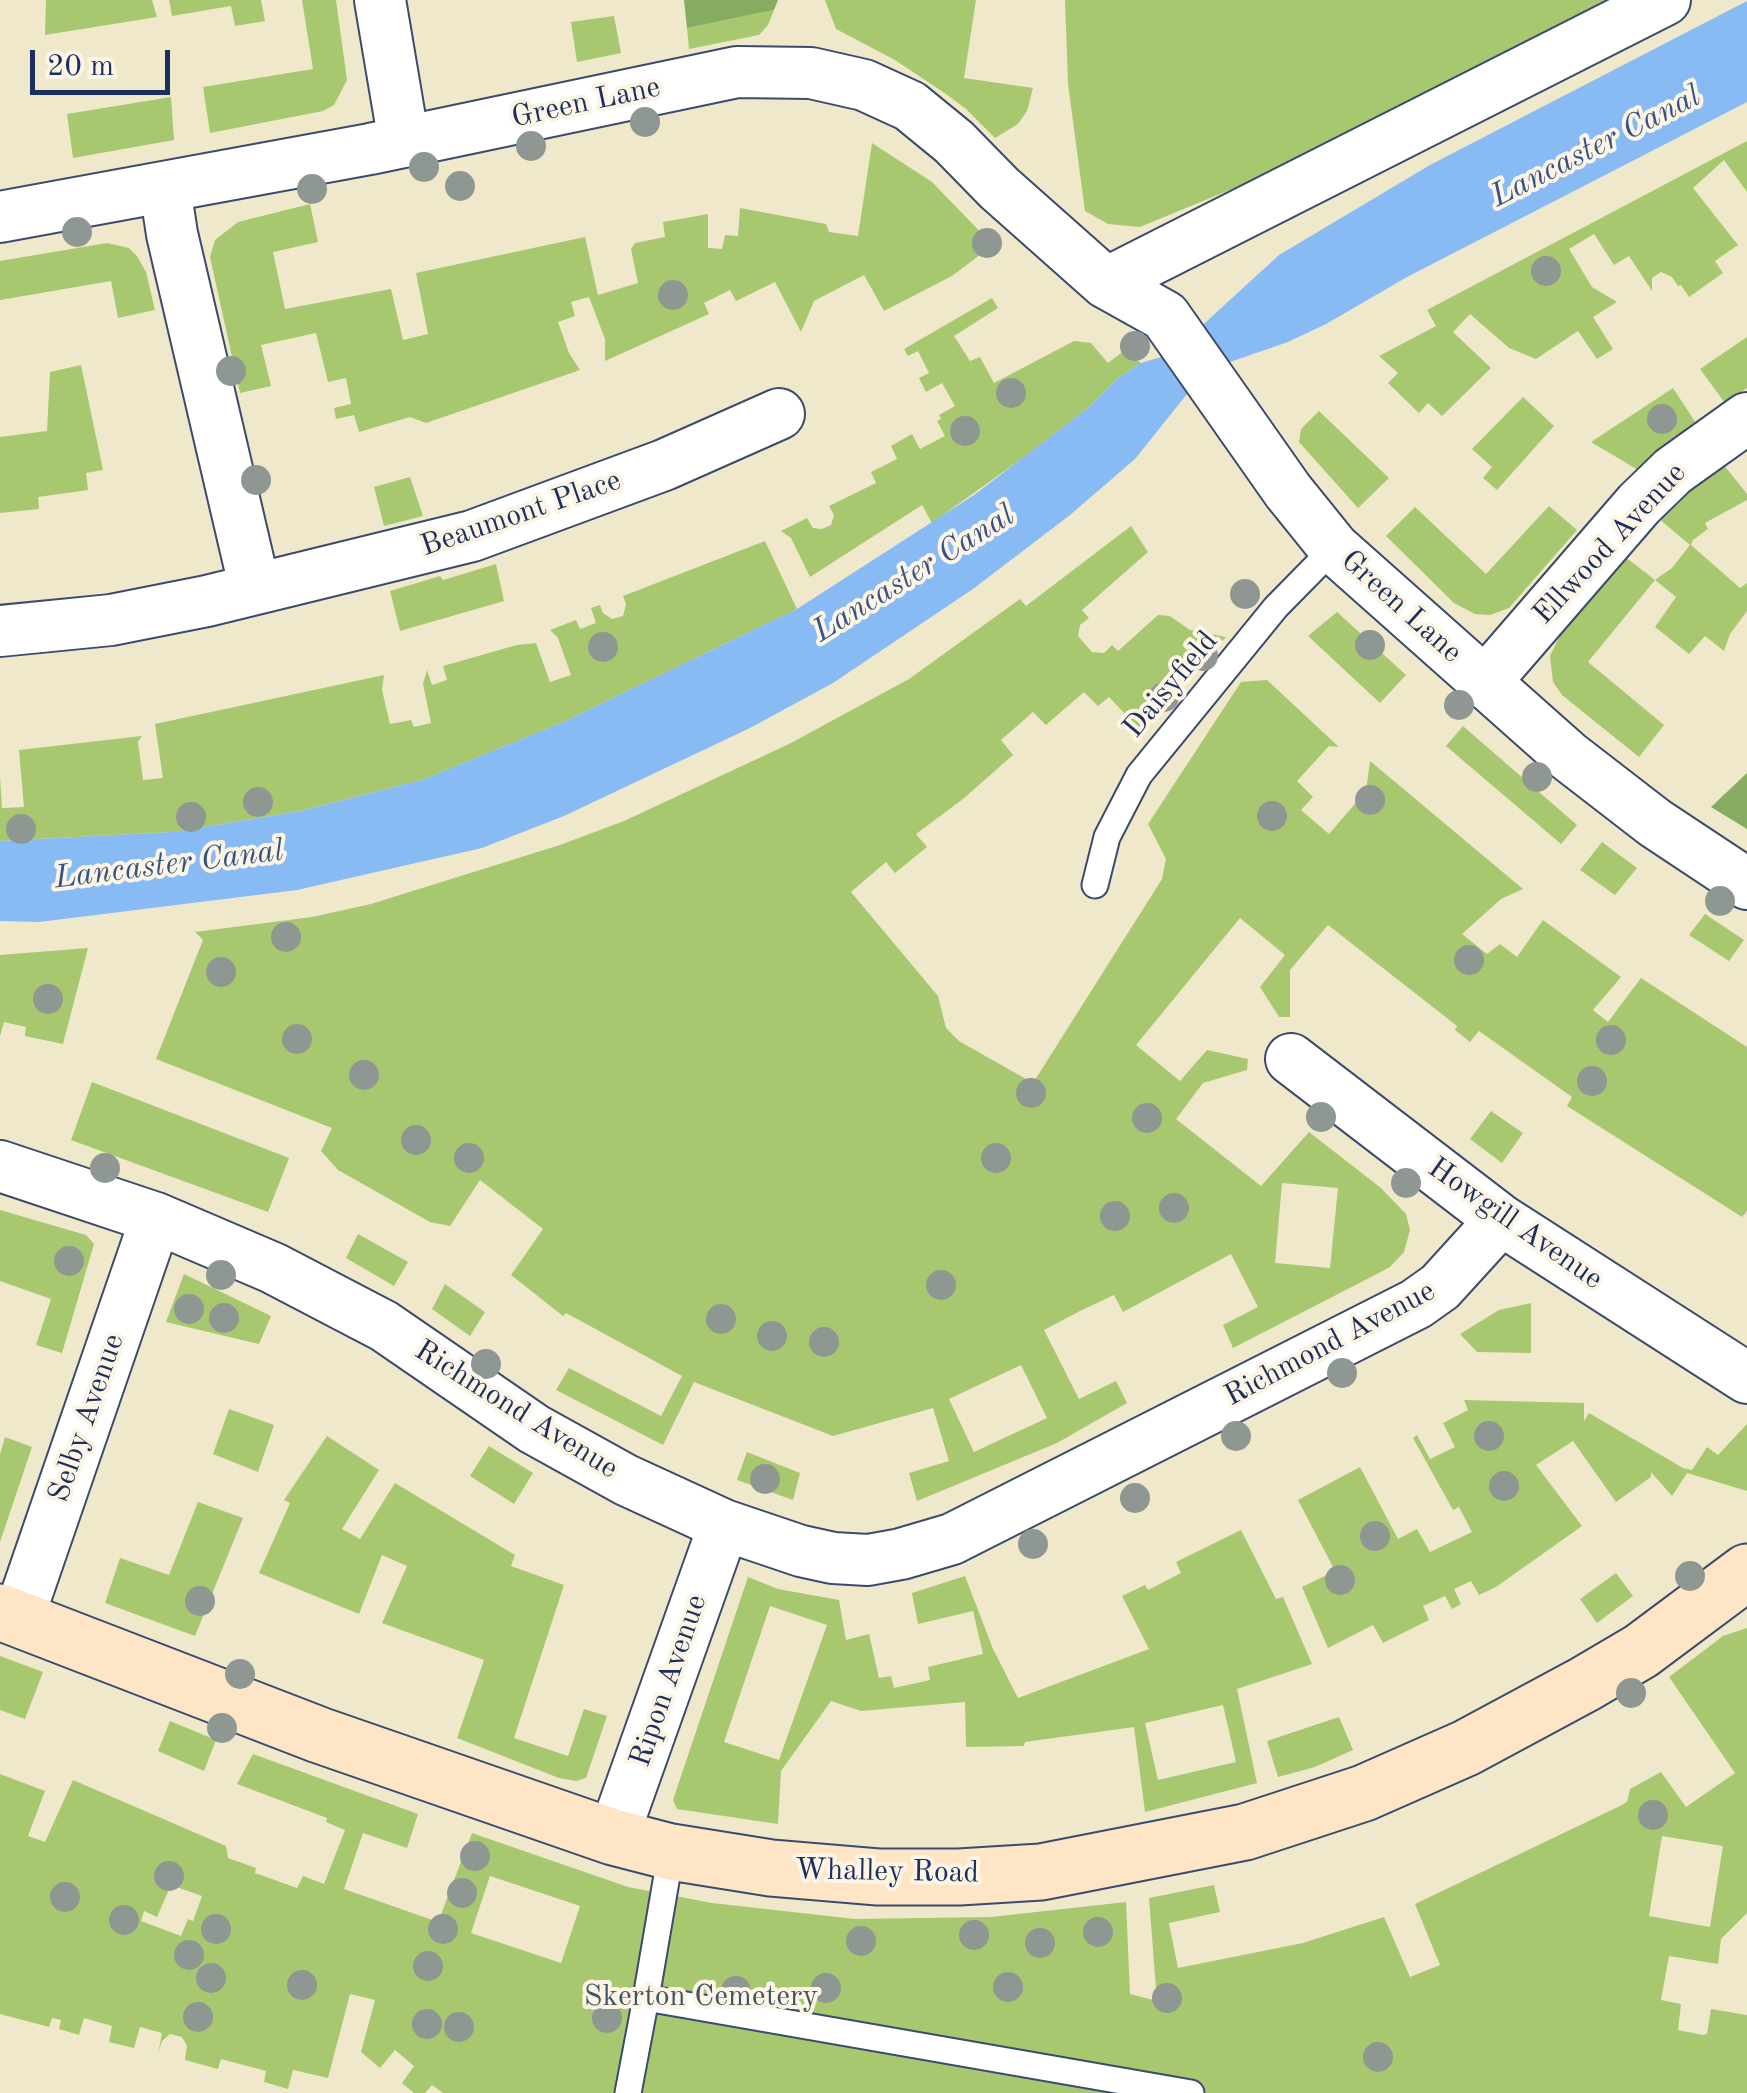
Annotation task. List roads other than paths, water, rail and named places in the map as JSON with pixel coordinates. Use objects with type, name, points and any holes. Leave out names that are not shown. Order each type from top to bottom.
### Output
[{"type":"street","points":[[380,0],[404,142]]},
{"type":"street","points":[[1106,283],[1665,0]]},
{"type":"street","name":"Green Lane","points":[[0,217],[404,142],[738,72],[811,73],[864,85],[910,106],[1106,283],[1165,316],[1288,491],[1334,548],[1566,755],[1747,884]]},
{"type":"street","points":[[165,188],[172,234],[255,590]]},
{"type":"street","name":"Beaumont Place","points":[[0,631],[110,620],[255,590],[472,536],[664,465],[780,414]]},
{"type":"street","name":"Ellwood Avenue","points":[[1485,682],[1638,504],[1673,471],[1747,418]]},
{"type":"street","name":"Howgill Avenue","points":[[1292,1059],[1501,1220],[1747,1378]]},
{"type":"street","name":"Richmond Avenue","points":[[0,1166],[156,1218],[272,1268],[380,1323],[534,1429],[626,1480],[724,1525],[782,1546],[833,1558],[868,1560],[952,1539],[1416,1304],[1440,1288],[1501,1220]]},
{"type":"street","name":"Selby Avenue","points":[[9,1615],[156,1218]]},
{"type":"street","name":"Ripon Avenue","points":[[612,1837],[724,1525]]},
{"type":"street","name":"Whalley Road","points":[[9,1615],[319,1735],[612,1837],[671,1852],[770,1868],[878,1877],[959,1877],[1041,1872],[1245,1832],[1364,1793],[1498,1732],[1641,1652],[1747,1572]]},
{"type":"lane","name":"Daisyfield","points":[[1096,885],[1107,837],[1139,775],[1276,607],[1334,548]]},
{"type":"lane","points":[[628,2093],[671,1852]]},
{"type":"lane","points":[[646,1998],[1190,2093]]},
{"type":"water","name":"Lancaster Canal","points":[[1747,1],[1747,102],[1407,277],[1326,324],[1230,362],[1187,394],[1135,459],[973,589],[833,683],[750,728],[564,816],[482,848],[297,890],[39,922],[0,921],[0,841],[173,832],[301,811],[425,779],[563,722],[797,609],[974,495],[1088,408],[1118,378],[1141,363],[1171,354],[1279,255],[1430,165]]},
{"type":"park label","name":"Skerton Cemetery","points":[[701,1997]]}]
